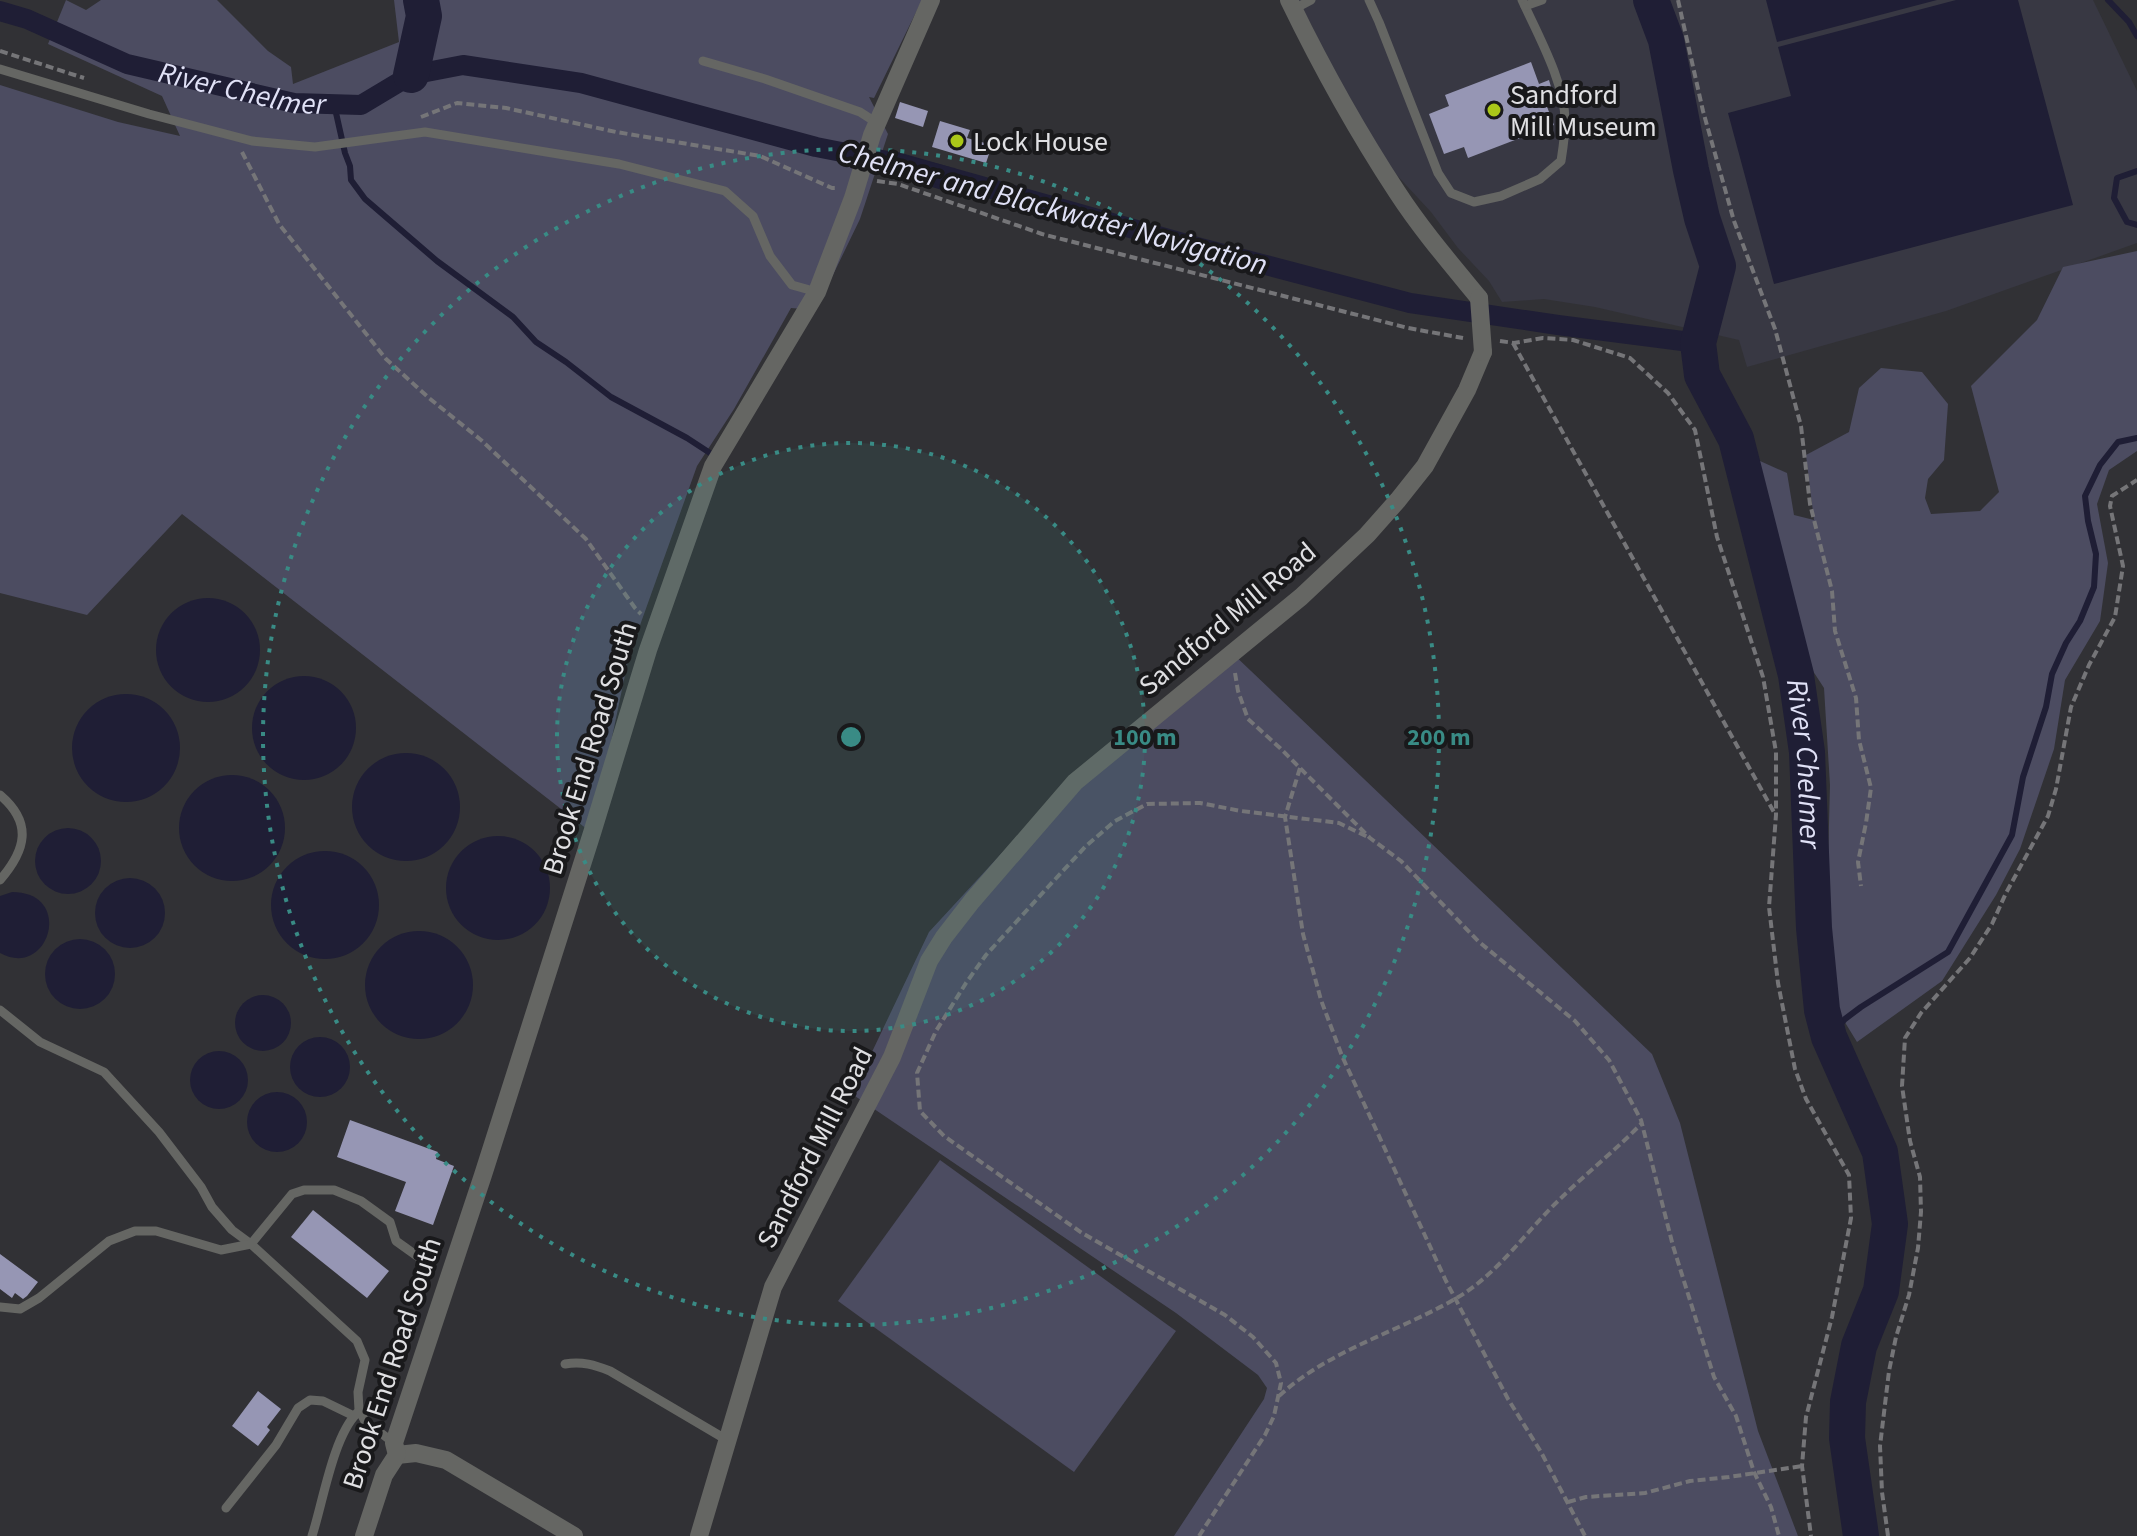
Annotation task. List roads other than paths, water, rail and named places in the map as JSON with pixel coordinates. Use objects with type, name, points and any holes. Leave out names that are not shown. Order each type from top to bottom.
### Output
[{"type":"street","name":"Brook End Road South","points":[[364,1536],[396,1449],[656,627],[713,466],[817,292],[875,129],[931,0]]},
{"type":"street","name":"Sandford Mill Road","points":[[699,1536],[773,1287],[892,1057],[929,961],[972,901],[1075,782],[1301,597],[1367,535],[1425,466],[1467,390],[1477,345],[1479,298],[1396,192],[1340,98],[1292,4]]},
{"type":"street","points":[[396,1449],[446,1460],[574,1536]]},
{"type":"lane","points":[[1292,4],[1311,0]]},
{"type":"lane","points":[[1369,0],[1438,173],[1451,193],[1474,202],[1501,196],[1540,179],[1561,161],[1565,123],[1562,94],[1524,3],[1542,0]]},
{"type":"lane","points":[[703,61],[860,112],[875,129]]},
{"type":"lane","points":[[0,69],[252,141],[315,147],[425,132],[619,164],[725,191],[753,216],[770,256],[792,285],[817,292]]},
{"type":"lane","points":[[0,795],[9,802],[23,824],[22,841],[15,863],[0,880]]},
{"type":"lane","points":[[0,1010],[40,1042],[104,1072],[159,1132],[232,1230],[357,1341],[365,1360],[356,1413],[339,1442],[312,1536]]},
{"type":"lane","points":[[0,1307],[20,1309],[30,1304],[109,1241],[135,1231],[156,1231],[221,1250],[251,1244],[292,1194],[304,1190],[334,1190],[361,1201],[390,1222],[396,1241],[417,1256]]},
{"type":"lane","points":[[565,1364],[593,1364],[610,1371],[727,1440]]},
{"type":"lane","points":[[226,1508],[276,1445],[298,1408],[310,1400],[323,1401],[356,1413],[396,1449]]},
{"type":"waterway","name":"River Chelmer","points":[[411,75],[424,16],[421,0]]},
{"type":"waterway","name":"River Chelmer","points":[[1651,0],[1666,40],[1702,218],[1718,266],[1698,343],[1702,375],[1736,439],[1796,675],[1807,752],[1814,928],[1822,1010],[1829,1037],[1880,1152],[1890,1224],[1881,1291],[1859,1346],[1848,1402],[1847,1438],[1861,1536]]},
{"type":"waterway","points":[[2108,0],[2129,22],[2137,36]]},
{"type":"waterway","name":"Chelmer and Blackwater Navigation","points":[[0,11],[27,19],[127,64],[294,103],[361,105],[411,75],[463,65],[581,83],[816,147],[953,178],[1410,303],[1698,343]]},
{"type":"waterway","points":[[334,104],[351,180],[365,199],[437,261],[513,317],[536,342],[611,397],[710,453]]},
{"type":"waterway","points":[[2137,171],[2117,178],[2114,198],[2127,222],[2137,225]]},
{"type":"waterway","points":[[1829,1037],[1861,1007],[1948,952],[2012,835],[2023,777],[2046,707],[2052,674],[2094,587],[2096,554],[2085,496],[2100,465],[2118,442],[2137,438]]},
{"type":"place","name":"Sandford Mill Museum","points":[[1494,110]]},
{"type":"place","name":"Lock House","points":[[957,141]]}]
